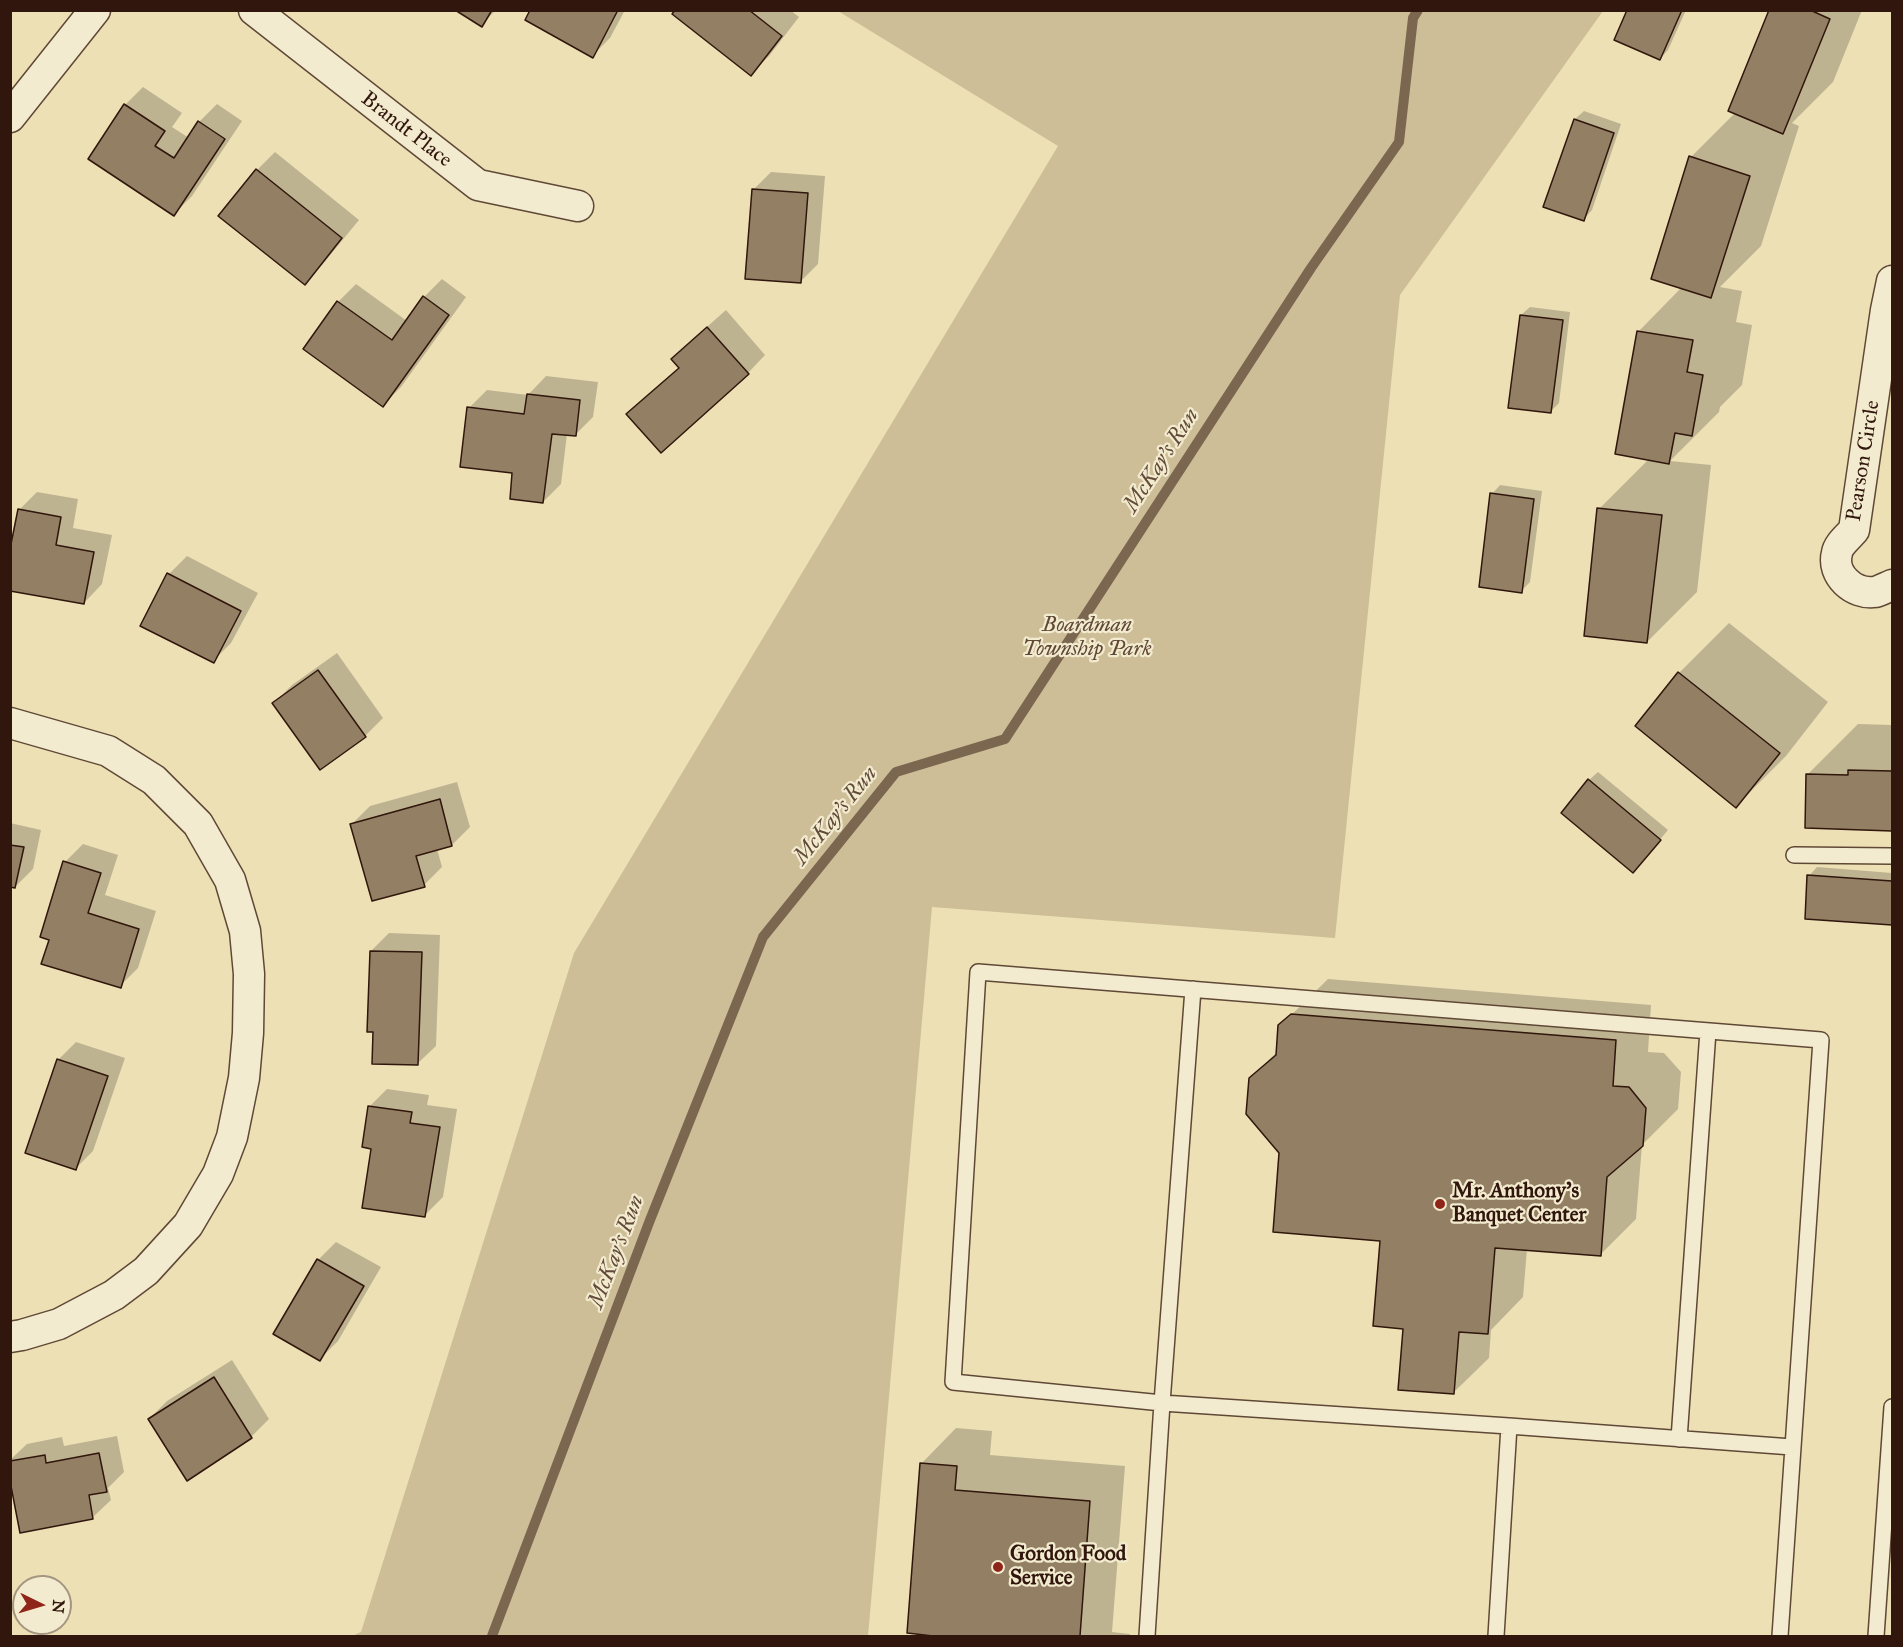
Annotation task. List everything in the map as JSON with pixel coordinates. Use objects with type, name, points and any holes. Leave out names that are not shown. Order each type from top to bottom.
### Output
[{"type":"street","points":[[10,117],[95,10]]},
{"type":"street","name":"Brandt Place","points":[[254,10],[478,185],[578,206]]},
{"type":"street","name":"Pearson Circle","points":[[1893,281],[1886,310],[1854,530],[1837,551],[1836,563],[1843,580],[1857,590],[1875,592],[1893,585]]},
{"type":"street","points":[[10,723],[108,751],[154,780],[198,824],[230,880],[245,931],[249,974],[248,1033],[244,1078],[232,1137],[218,1174],[188,1225],[147,1271],[114,1295],[59,1324],[10,1337]]},
{"type":"lane","points":[[1794,855],[1893,856]]},
{"type":"lane","points":[[1780,1636],[1821,1040],[978,972],[953,1382],[1162,1403],[1792,1447]]},
{"type":"lane","points":[[1147,1636],[1193,989]]},
{"type":"lane","points":[[1679,1439],[1708,1031]]},
{"type":"lane","points":[[1876,1636],[1893,1407]]},
{"type":"lane","points":[[1496,1636],[1509,1426]]},
{"type":"green space","name":"Boardman Township Park","points":[[838,11],[1603,11],[1400,295],[1335,938],[932,907],[868,1636],[352,1636],[361,1632],[574,953],[1058,146]]},
{"type":"building","points":[[455,10],[492,10],[482,27]]},
{"type":"building","points":[[530,10],[618,10],[593,58],[525,20]]},
{"type":"building","points":[[675,10],[749,10],[782,36],[751,76],[672,14]]},
{"type":"building","points":[[1627,10],[1682,10],[1660,60],[1614,40]]},
{"type":"building","points":[[1769,10],[1810,10],[1830,19],[1783,134],[1728,111]]},
{"type":"building","points":[[124,104],[165,131],[155,146],[174,158],[198,121],[225,139],[174,216],[88,159]]},
{"type":"building","points":[[1574,119],[1614,133],[1584,221],[1543,207]]},
{"type":"building","points":[[1689,156],[1750,176],[1711,298],[1651,279]]},
{"type":"building","points":[[256,169],[342,238],[305,285],[218,216]]},
{"type":"building","points":[[752,189],[808,193],[801,283],[745,279]]},
{"type":"building","points":[[423,296],[449,315],[383,407],[303,349],[337,301],[392,340]]},
{"type":"building","points":[[1520,315],[1563,320],[1551,413],[1508,408]]},
{"type":"building","points":[[707,327],[749,374],[661,453],[626,414],[679,368],[671,359]]},
{"type":"building","points":[[1637,331],[1693,340],[1687,372],[1703,375],[1692,436],[1675,433],[1669,464],[1615,454]]},
{"type":"building","points":[[527,394],[580,400],[576,436],[552,434],[543,503],[510,499],[512,473],[460,467],[467,407],[524,414]]},
{"type":"building","points":[[1490,493],[1534,499],[1522,593],[1479,587]]},
{"type":"building","points":[[1597,508],[1662,515],[1647,643],[1584,636]]},
{"type":"building","points":[[18,509],[61,517],[56,545],[94,552],[84,604],[10,591],[10,549]]},
{"type":"building","points":[[167,573],[241,611],[214,663],[140,626]]},
{"type":"building","points":[[318,670],[366,737],[320,770],[272,703]]},
{"type":"building","points":[[1678,672],[1780,753],[1736,808],[1635,726]]},
{"type":"building","points":[[1848,770],[1892,771],[1892,831],[1805,828],[1806,774],[1848,775]]},
{"type":"building","points":[[1588,779],[1661,840],[1633,873],[1561,813]]},
{"type":"building","points":[[440,799],[452,846],[416,856],[425,887],[372,901],[350,824]]},
{"type":"building","points":[[10,845],[24,847],[15,888],[10,887]]},
{"type":"building","points":[[63,861],[101,873],[88,913],[139,929],[121,988],[41,964],[49,940],[40,937]]},
{"type":"building","points":[[1807,875],[1892,881],[1892,925],[1805,919]]},
{"type":"building","points":[[370,951],[422,952],[418,1065],[372,1064],[373,1032],[367,1032]]},
{"type":"building","name":"Mr. Anthony's Banquet Center","points":[[1291,1014],[1616,1040],[1613,1086],[1629,1087],[1646,1108],[1643,1146],[1607,1177],[1601,1256],[1495,1248],[1488,1334],[1459,1332],[1454,1394],[1398,1390],[1403,1329],[1373,1326],[1380,1241],[1273,1232],[1279,1153],[1246,1114],[1249,1078],[1276,1055],[1278,1025]]},
{"type":"building","points":[[57,1059],[108,1076],[76,1170],[25,1153]]},
{"type":"building","points":[[368,1106],[412,1112],[410,1123],[440,1127],[425,1217],[362,1208],[371,1149],[362,1147]]},
{"type":"building","points":[[317,1259],[364,1286],[320,1361],[273,1334]]},
{"type":"building","points":[[214,1377],[252,1438],[187,1481],[148,1419]]},
{"type":"building","points":[[99,1453],[107,1492],[89,1495],[93,1519],[20,1533],[10,1481],[10,1461],[45,1455],[46,1463]]},
{"type":"building","name":"Gordon Food Service","points":[[920,1463],[957,1466],[955,1490],[1090,1501],[1080,1636],[933,1636],[907,1633]]},
{"type":"waterway","name":"McKay's Run","points":[[492,1636],[650,1220],[763,937],[896,772],[1005,739],[1311,268],[1399,142],[1413,18],[1418,10]]},
{"type":"place","name":"Mr. Anthony's Banquet Center","points":[[1440,1204]]},
{"type":"place","name":"Gordon Food Service","points":[[998,1567]]}]
